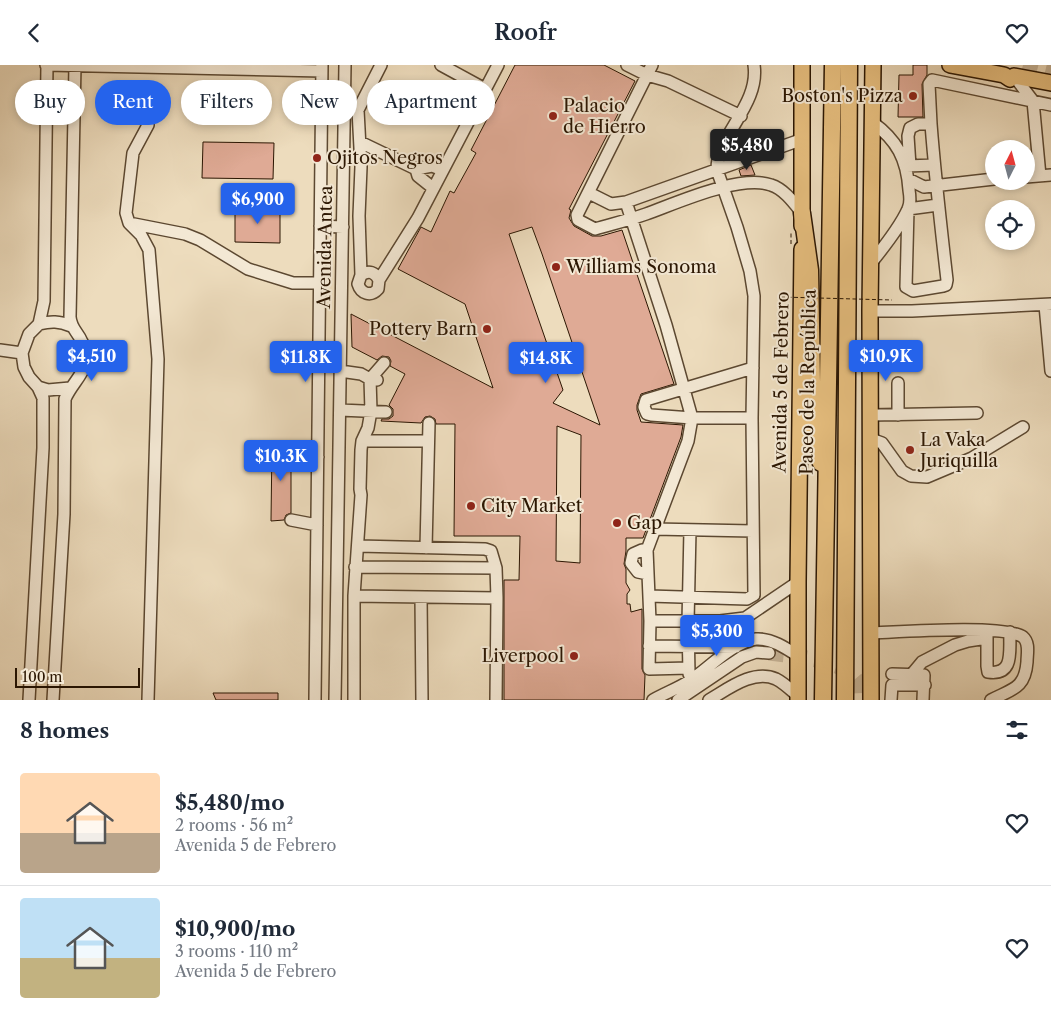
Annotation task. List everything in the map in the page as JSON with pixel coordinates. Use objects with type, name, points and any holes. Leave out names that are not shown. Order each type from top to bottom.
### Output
[{"type":"highway","name":"Paseo de la República","points":[[823,699],[833,65]]},
{"type":"highway","points":[[845,700],[849,65]]},
{"type":"highway","points":[[802,213],[810,269],[814,437],[818,456],[826,472]]},
{"type":"main road","name":"Avenida 5 de Febrero","points":[[798,698],[802,65]]},
{"type":"main road","points":[[950,65],[1051,83]]},
{"type":"main road","points":[[871,700],[870,311],[872,122],[875,68]]},
{"type":"street","points":[[39,325],[44,301],[46,65],[322,68]]},
{"type":"street","points":[[71,326],[75,65]]},
{"type":"street","name":"Avenida Antea","points":[[335,700],[345,65]]},
{"type":"street","points":[[380,65],[358,110],[361,275],[358,284],[362,292],[371,294],[378,289],[380,280],[418,218],[466,125]]},
{"type":"street","points":[[441,65],[468,80]]},
{"type":"street","points":[[490,80],[498,65]]},
{"type":"street","points":[[648,596],[747,599],[754,595],[752,419],[754,305],[750,271],[737,227],[722,187],[717,170],[717,162],[719,153],[741,116],[755,80],[754,65]]},
{"type":"street","points":[[630,66],[649,70],[741,116]]},
{"type":"street","name":"Avenida Antea","points":[[315,700],[322,68]]},
{"type":"street","points":[[649,70],[577,215],[578,220],[595,229],[631,219],[722,187],[746,182],[772,185],[782,191],[802,213]]},
{"type":"street","points":[[1014,76],[1015,85],[1038,102]]},
{"type":"street","points":[[1014,76],[1038,102],[1046,176]]},
{"type":"street","points":[[931,124],[918,124],[910,128],[908,135],[909,206],[906,287],[913,291],[946,285],[947,280],[938,205],[930,186],[934,165],[929,84],[932,79],[1038,102]]},
{"type":"street","points":[[872,122],[890,139],[908,166]]},
{"type":"street","points":[[148,125],[133,153],[126,213],[130,223],[141,235],[149,250],[158,359],[148,700]]},
{"type":"street","points":[[589,193],[611,204],[626,202],[803,139]]},
{"type":"street","points":[[360,142],[416,169],[432,166],[442,170]]},
{"type":"street","points":[[908,166],[934,165]]},
{"type":"street","points":[[416,169],[418,176],[433,188]]},
{"type":"street","points":[[908,179],[930,186],[985,180]]},
{"type":"street","points":[[871,263],[894,233],[909,206],[930,186]]},
{"type":"street","points":[[626,202],[692,419],[688,441],[654,529],[648,550],[649,669],[689,668]]},
{"type":"street","points":[[909,206],[938,205]]},
{"type":"street","points":[[130,223],[185,234],[248,269],[293,283],[320,283]]},
{"type":"street","points":[[320,226],[343,227]]},
{"type":"street","points":[[361,275],[369,272],[374,273],[380,280]]},
{"type":"street","points":[[870,311],[1048,305],[1051,371]]},
{"type":"street","points":[[29,700],[43,448],[43,398],[24,367],[22,353],[29,334],[39,325],[61,321],[71,326],[83,343],[86,356],[85,370],[70,388],[65,399],[64,514],[53,700]]},
{"type":"street","points":[[0,350],[22,353]]},
{"type":"street","points":[[354,700],[354,596],[361,495],[365,482],[366,441],[375,429],[378,411],[374,378],[384,363]]},
{"type":"street","points":[[752,419],[692,419],[651,415],[645,411],[644,403],[646,400],[753,368]]},
{"type":"street","points":[[340,371],[374,378]]},
{"type":"street","points":[[898,383],[898,415]]},
{"type":"street","points":[[38,387],[48,390],[70,388]]},
{"type":"street","points":[[340,410],[378,411]]},
{"type":"street","points":[[871,415],[977,413]]},
{"type":"street","points":[[426,548],[429,423]]},
{"type":"street","points":[[871,439],[882,443],[902,471],[911,476],[927,477],[972,458],[1023,427]]},
{"type":"street","points":[[366,441],[428,441]]},
{"type":"street","points":[[291,458],[318,457]]},
{"type":"street","points":[[291,520],[317,525]]},
{"type":"street","points":[[654,529],[753,531]]},
{"type":"street","points":[[690,530],[688,598],[690,681]]},
{"type":"street","points":[[358,546],[485,549],[491,551],[496,568],[496,700]]},
{"type":"street","points":[[648,550],[642,550],[633,554],[631,563],[638,572],[648,574]]},
{"type":"street","points":[[337,579],[355,573],[496,568]]},
{"type":"street","points":[[650,621],[720,621],[745,618],[798,582]]},
{"type":"street","points":[[354,596],[497,598]]},
{"type":"street","points":[[421,597],[422,700]]},
{"type":"street","points":[[720,621],[721,652]]},
{"type":"street","points":[[870,633],[950,630],[987,635]]},
{"type":"street","points":[[950,630],[955,645]]},
{"type":"street","points":[[987,635],[986,666],[988,672],[994,673],[1003,671],[1009,665],[1010,632]]},
{"type":"street","points":[[912,674],[922,662],[955,645],[987,635],[1010,632],[1024,637],[1028,644],[1026,675],[1017,687],[991,700]]},
{"type":"street","points":[[653,700],[690,681],[721,652],[757,639],[773,642],[798,656]]},
{"type":"street","points":[[649,646],[688,646],[721,652]]},
{"type":"street","points":[[678,700],[742,657],[756,652],[769,653]]},
{"type":"street","points":[[892,674],[924,675],[923,700]]},
{"type":"street","points":[[709,700],[743,681],[766,676],[777,680],[798,698]]},
{"type":"street","points":[[315,680],[335,681]]},
{"type":"street","points":[[891,700],[892,685],[925,685]]},
{"type":"path","points":[[780,297],[892,300]]},
{"type":"building","points":[[515,65],[604,65],[635,81],[569,209],[571,210],[569,218],[574,226],[592,236],[601,236],[622,230],[674,384],[641,394],[637,410],[641,422],[683,425],[681,437],[643,538],[626,538],[624,564],[626,583],[630,590],[627,594],[627,604],[630,604],[631,612],[642,609],[642,669],[645,675],[644,700],[504,700],[504,580],[519,580],[520,536],[454,536],[455,424],[436,424],[435,419],[430,416],[425,417],[421,423],[381,421],[393,416],[393,409],[389,405],[405,374],[390,366],[391,361],[389,357],[382,356],[377,360],[352,347],[351,314],[493,388],[465,304],[398,269],[421,227],[431,232],[450,191],[454,193],[476,153],[471,150],[484,125],[495,125],[495,104]],"holes":[[[532,227],[600,425],[553,403],[563,390],[509,234]],[[557,426],[581,435],[580,563],[556,561]]]},
{"type":"building","name":"Boston's Pizza","points":[[913,65],[927,65],[927,75],[922,84],[923,117],[898,117],[899,75],[913,75]]},
{"type":"building","points":[[203,142],[274,143],[273,179],[202,178]]},
{"type":"building","points":[[751,165],[755,175],[741,176],[739,170]]},
{"type":"building","points":[[235,208],[280,209],[280,243],[235,242]]},
{"type":"building","points":[[272,443],[291,443],[291,450],[287,452],[284,458],[285,462],[291,465],[291,513],[286,515],[284,520],[271,521]]},
{"type":"building","points":[[213,693],[278,693],[278,700],[216,700]]},
{"type":"tunnel","points":[[1023,65],[1051,72]]},
{"type":"tunnel","points":[[769,653],[814,659],[847,672],[857,680],[860,700]]},
{"type":"place","name":"Boston's Pizza","points":[[913,96]]},
{"type":"place","name":"Palacio de Hierro","points":[[553,116]]},
{"type":"place","name":"Ojitos Negros","points":[[317,158]]},
{"type":"place","name":"Williams Sonoma","points":[[556,267]]},
{"type":"place","name":"Pottery Barn","points":[[487,329]]},
{"type":"place","name":"La Vaka Juriquilla","points":[[910,450]]},
{"type":"place","name":"City Market","points":[[471,506]]},
{"type":"place","name":"Gap","points":[[617,523]]},
{"type":"place","name":"Liverpool","points":[[574,656]]}]
